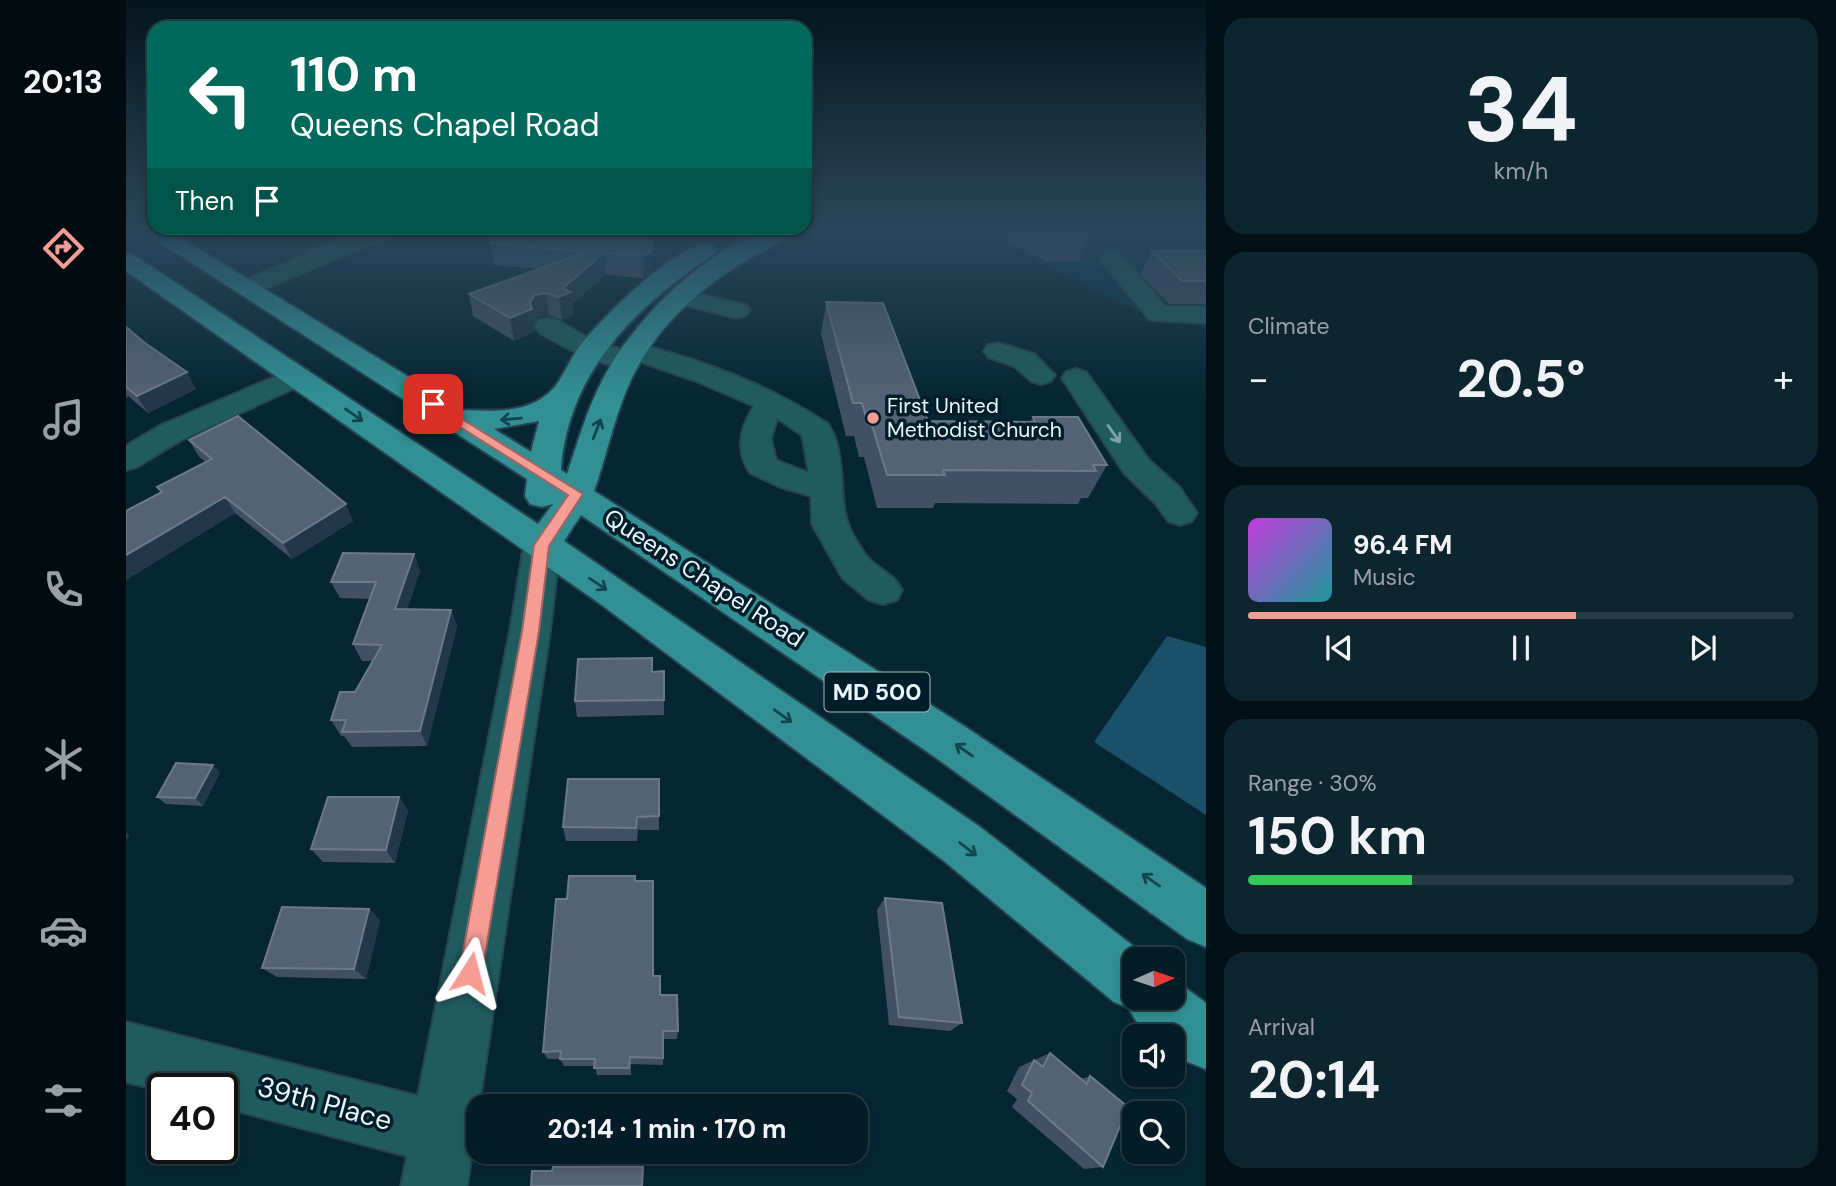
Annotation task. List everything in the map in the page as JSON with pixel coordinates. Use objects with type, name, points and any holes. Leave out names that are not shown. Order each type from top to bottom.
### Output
[{"type":"main road","name":"MD 500","points":[[167,287],[542,545],[962,844],[1122,972]]},
{"type":"main road","points":[[202,287],[219,293],[246,288]]},
{"type":"main road","points":[[559,483],[547,439],[562,397],[590,351],[624,311],[652,287]]},
{"type":"main road","points":[[542,545],[559,483],[590,448],[618,376],[646,333],[694,287]]},
{"type":"main road","name":"Queens Chapel Road","points":[[246,288],[559,483],[958,745],[1206,920]]},
{"type":"main road","points":[[624,311],[653,309],[681,297]]},
{"type":"main road","points":[[455,419],[508,421],[525,418],[541,412],[562,397]]},
{"type":"main road","points":[[1168,1010],[1206,1040]]},
{"type":"street","points":[[1139,287],[1159,315],[1206,315]]},
{"type":"street","points":[[681,297],[737,310]]},
{"type":"street","points":[[548,326],[590,351],[632,355],[723,381],[771,402],[817,431],[830,524],[856,569],[883,590]]},
{"type":"street","points":[[998,351],[1024,360],[1041,374]]},
{"type":"street","points":[[126,460],[170,433],[298,376]]},
{"type":"street","points":[[1076,378],[1136,466],[1168,496],[1180,513]]},
{"type":"street","points":[[771,402],[753,443],[762,466],[792,480],[827,489]]},
{"type":"street","points":[[439,1160],[506,758],[530,631],[542,545]]},
{"type":"street","name":"39th Place","points":[[126,1052],[439,1160]]},
{"type":"shaded area","points":[[1090,287],[1206,287],[1206,320],[1157,321]]},
{"type":"shaded area","points":[[1167,636],[1206,647],[1206,815],[1094,742]]},
{"type":"building","points":[[488,287],[564,287],[571,292],[559,297],[546,293],[535,295],[530,302],[532,309],[510,318],[469,294]]},
{"type":"building","points":[[826,302],[883,303],[928,421],[1035,422],[1033,417],[1078,417],[1107,465],[1093,465],[1096,471],[943,470],[945,475],[887,475],[872,425],[868,424],[862,403],[853,403]]},
{"type":"building","points":[[126,327],[187,372],[137,396],[126,387]]},
{"type":"building","points":[[238,416],[346,504],[283,543],[225,497],[126,555],[126,511],[162,492],[157,487],[212,459],[189,440]]},
{"type":"building","points":[[343,553],[414,554],[395,609],[451,610],[420,731],[342,732],[346,720],[331,720],[340,692],[355,692],[382,645],[353,644],[376,582],[331,582]]},
{"type":"building","points":[[652,658],[652,672],[664,671],[664,700],[575,701],[578,659]]},
{"type":"building","points":[[176,763],[213,765],[195,798],[157,797]]},
{"type":"building","points":[[568,779],[659,779],[659,816],[637,817],[636,828],[563,827]]},
{"type":"building","points":[[328,797],[399,797],[386,850],[311,849]]},
{"type":"building","points":[[569,876],[635,876],[635,881],[653,881],[653,976],[660,976],[660,995],[677,995],[678,1031],[663,1031],[663,1058],[630,1057],[629,1068],[594,1068],[595,1059],[560,1059],[561,1051],[543,1052],[556,899],[567,899]]},
{"type":"building","points":[[885,898],[942,903],[962,1023],[899,1017]]},
{"type":"building","points":[[282,907],[369,909],[354,969],[262,968]]},
{"type":"building","points":[[1050,1053],[1087,1084],[1090,1076],[1122,1102],[1122,1121],[1103,1167],[1028,1101],[1032,1093],[1022,1085],[1034,1060],[1043,1067]]},
{"type":"building","points":[[643,1166],[642,1186],[531,1186],[532,1171],[552,1171],[553,1167]]},
{"type":"place","name":"First United Methodist Church","points":[[873,418]]},
{"type":"route","points":[[433,404],[576,494],[542,545],[530,631],[470,973]]}]
